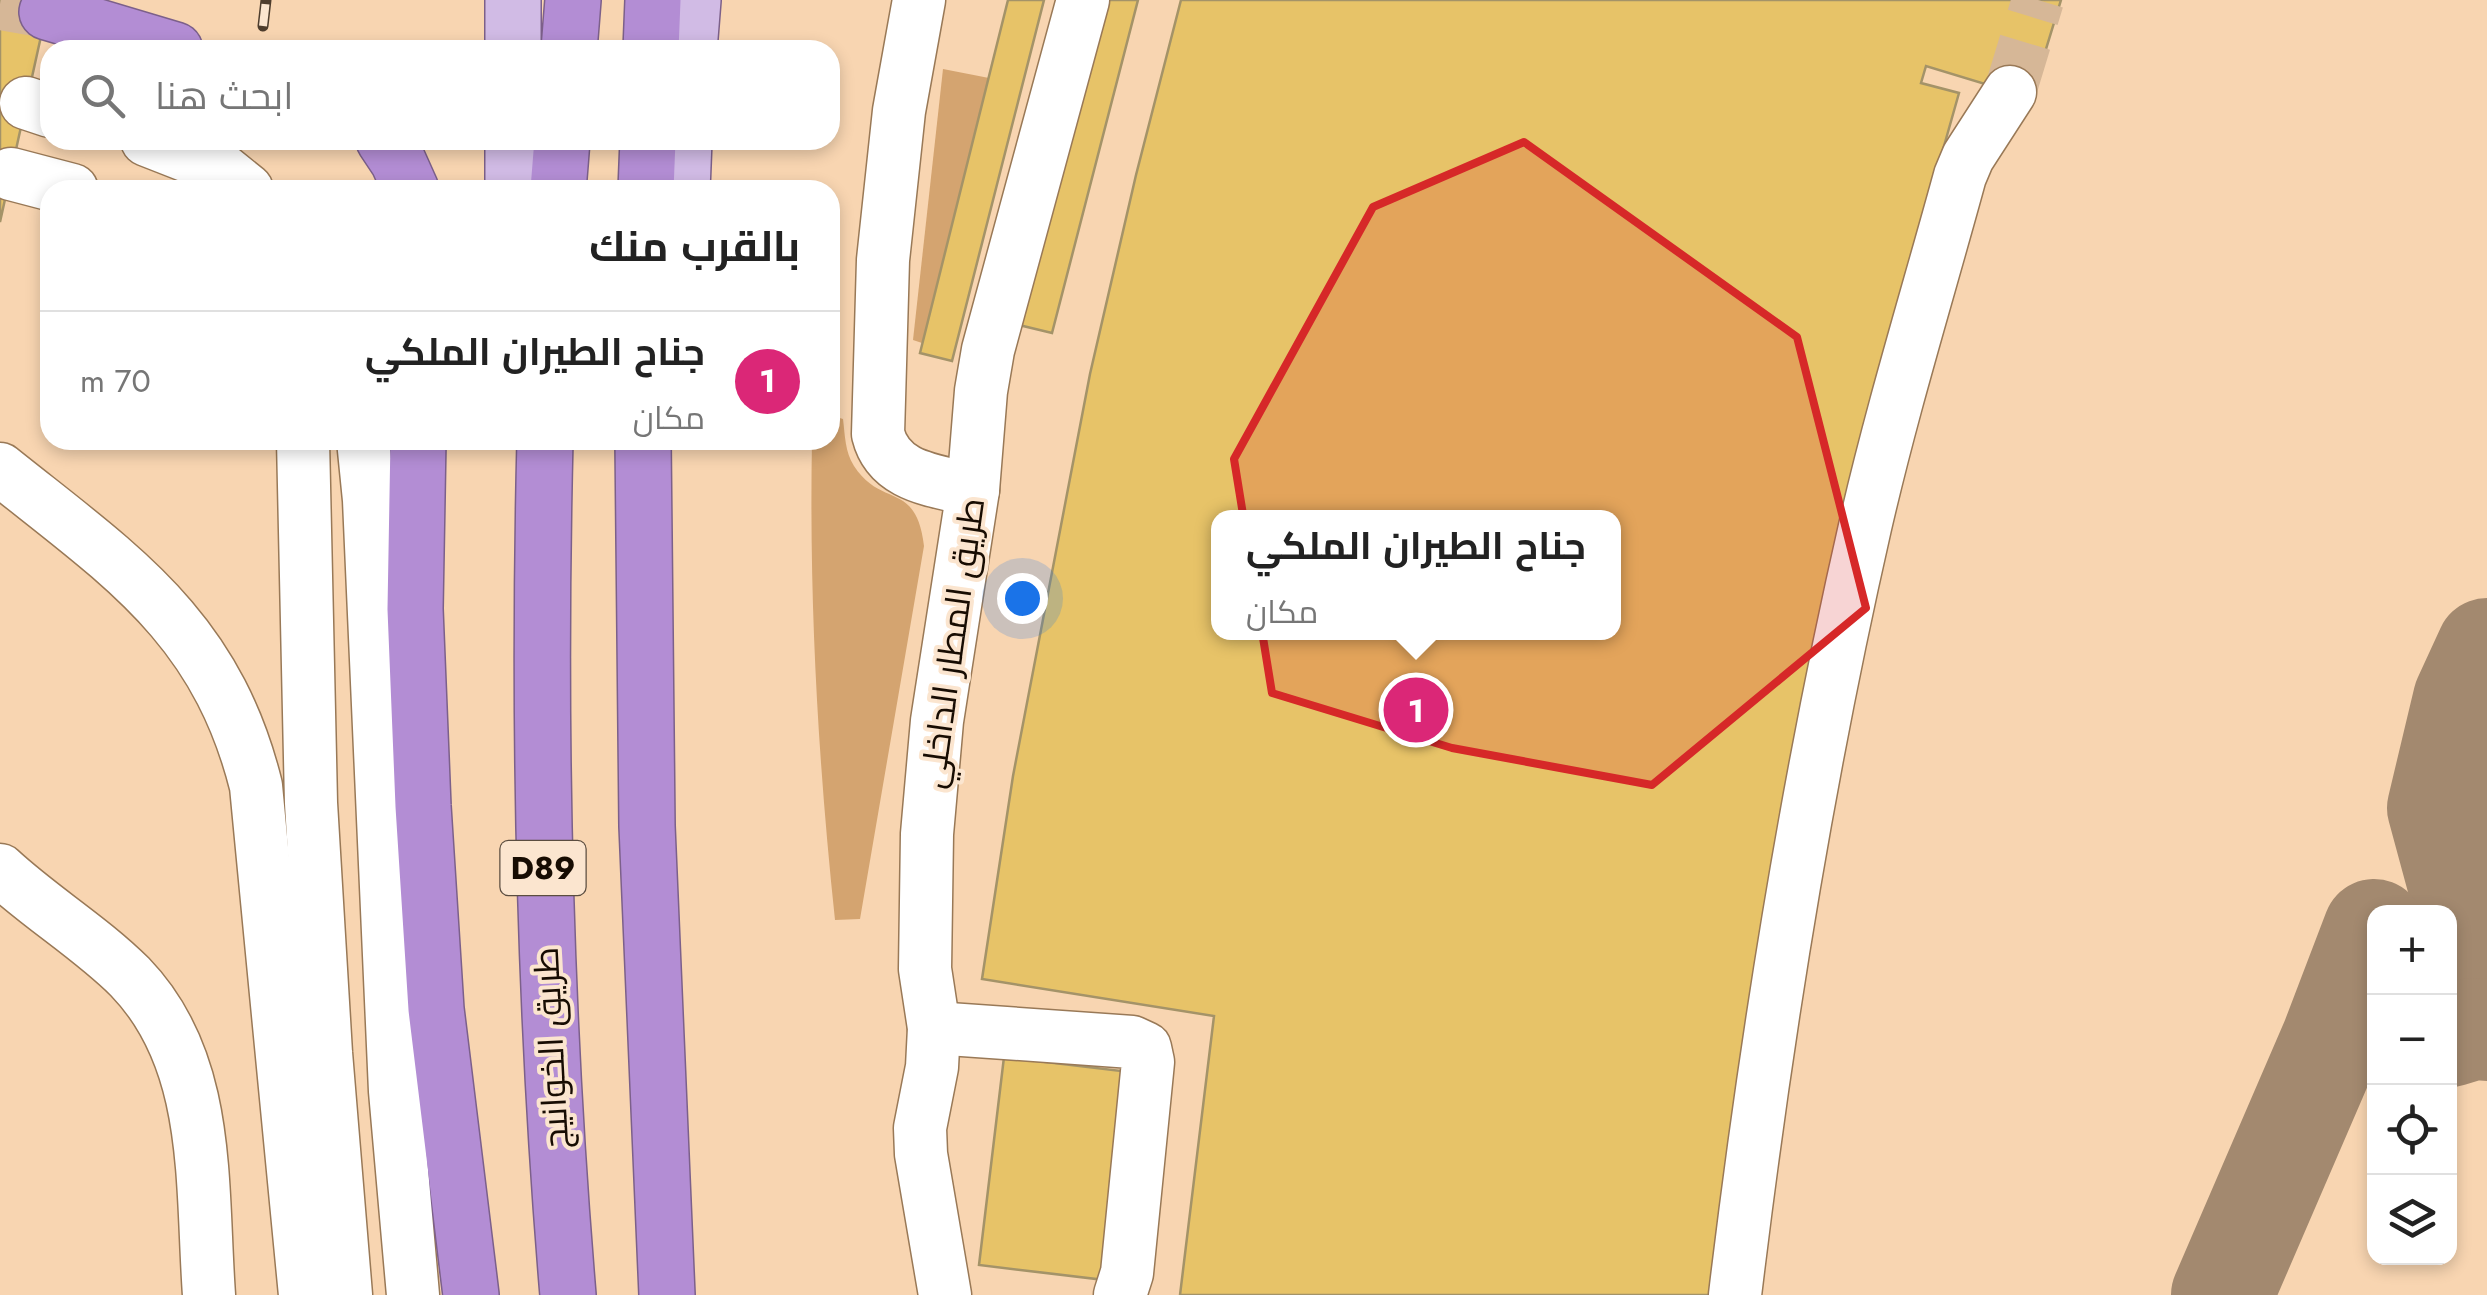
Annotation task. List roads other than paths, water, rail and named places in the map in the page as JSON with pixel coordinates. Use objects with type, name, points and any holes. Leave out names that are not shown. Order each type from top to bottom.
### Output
[{"type":"highway","points":[[570,40],[573,0]]},
{"type":"highway","points":[[651,40],[652,0]]},
{"type":"highway","points":[[46,12],[141,40]]},
{"type":"highway","points":[[391,150],[407,180]]},
{"type":"highway","points":[[559,180],[561,150]]},
{"type":"highway","points":[[646,180],[648,150]]},
{"type":"highway","points":[[418,450],[414,609],[436,1009],[472,1295]]},
{"type":"highway","name":"طريق الخوانيج","points":[[545,450],[540,626],[542,806],[547,986],[568,1295]]},
{"type":"highway","points":[[648,455],[646,826],[668,1295]]},
{"type":"main road","points":[[512,40],[513,0]]},
{"type":"main road","points":[[690,40],[693,0]]},
{"type":"main road","points":[[512,180],[513,150]]},
{"type":"main road","points":[[682,180],[684,150]]},
{"type":"lane","points":[[919,0],[899,111],[883,260],[878,434],[882,448],[900,469],[973,490]]},
{"type":"lane","name":"طريق المطار الداخلي","points":[[945,1295],[920,1154],[934,1028],[924,969],[927,834],[937,721],[973,490],[988,350],[1084,0]]},
{"type":"lane","points":[[1735,1295],[1762,1073],[1802,837],[1866,524],[1960,176],[2010,92]]},
{"type":"lane","points":[[173,150],[221,169],[235,180]]},
{"type":"lane","points":[[11,174],[40,182]]},
{"type":"lane","points":[[304,450],[311,803],[346,1295]]},
{"type":"lane","points":[[364,450],[394,1090],[413,1295]]},
{"type":"lane","points":[[0,468],[130,573],[162,607],[212,672],[246,746],[256,786],[305,1295]]},
{"type":"lane","points":[[0,870],[127,974],[166,1023],[182,1054],[198,1141],[208,1295]]},
{"type":"lane","points":[[934,1028],[1132,1042],[1145,1048],[1148,1062],[1128,1273],[1120,1295]]},
{"type":"tunnel","points":[[2010,92],[2038,0]]},
{"type":"tunnel","points":[[0,4],[47,12]]},
{"type":"railway","points":[[263,26],[266,0]]},
{"type":"place","name":"جناح الطيران الملكي","points":[[1416,710]]}]
